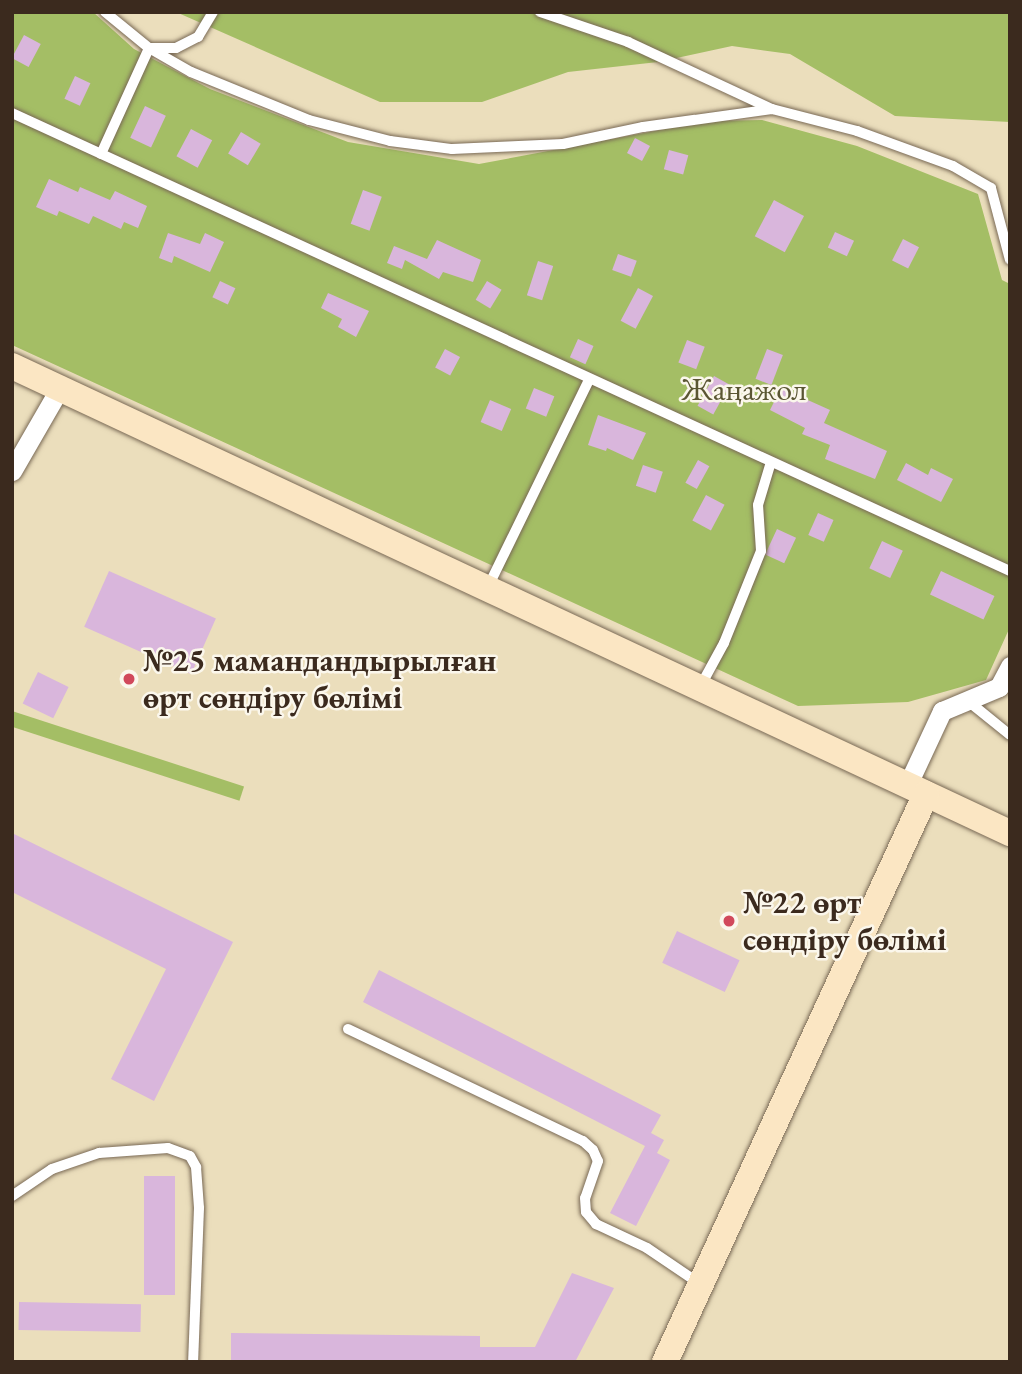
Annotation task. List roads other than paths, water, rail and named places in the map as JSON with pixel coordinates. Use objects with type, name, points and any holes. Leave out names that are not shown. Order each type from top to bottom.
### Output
[{"type":"street","points":[[12,366],[1010,833]]},
{"type":"street","points":[[14,466],[60,388]]},
{"type":"street","points":[[665,1362],[916,790],[942,711],[999,687],[1010,666]]},
{"type":"lane","points":[[105,12],[149,48],[191,72],[309,120],[390,141],[452,149],[563,144],[643,127],[772,109]]},
{"type":"lane","points":[[149,48],[176,48],[198,37],[213,12]]},
{"type":"lane","points":[[540,12],[628,42],[772,109],[857,131],[953,166],[991,188],[1010,260]]},
{"type":"lane","points":[[101,154],[149,48]]},
{"type":"lane","points":[[12,113],[1010,571]]},
{"type":"lane","points":[[487,589],[589,380]]},
{"type":"lane","points":[[700,687],[724,643],[761,551],[758,505],[771,462]]},
{"type":"lane","points":[[967,700],[1010,735]]},
{"type":"lane","points":[[348,1029],[583,1141],[593,1150],[598,1161],[584,1198],[586,1212],[596,1224],[647,1248],[701,1285]]},
{"type":"lane","points":[[12,1196],[52,1169],[99,1153],[168,1148],[190,1156],[196,1167],[199,1208],[193,1362]]},
{"type":"place","name":"№25 мамандандырылған өрт сөндіру бөлімі","points":[[129,679]]},
{"type":"place","name":"№22 өрт сөндіру бөлімі","points":[[729,921]]},
{"type":"park label","name":"Жаңажол","points":[[744,389]]}]
